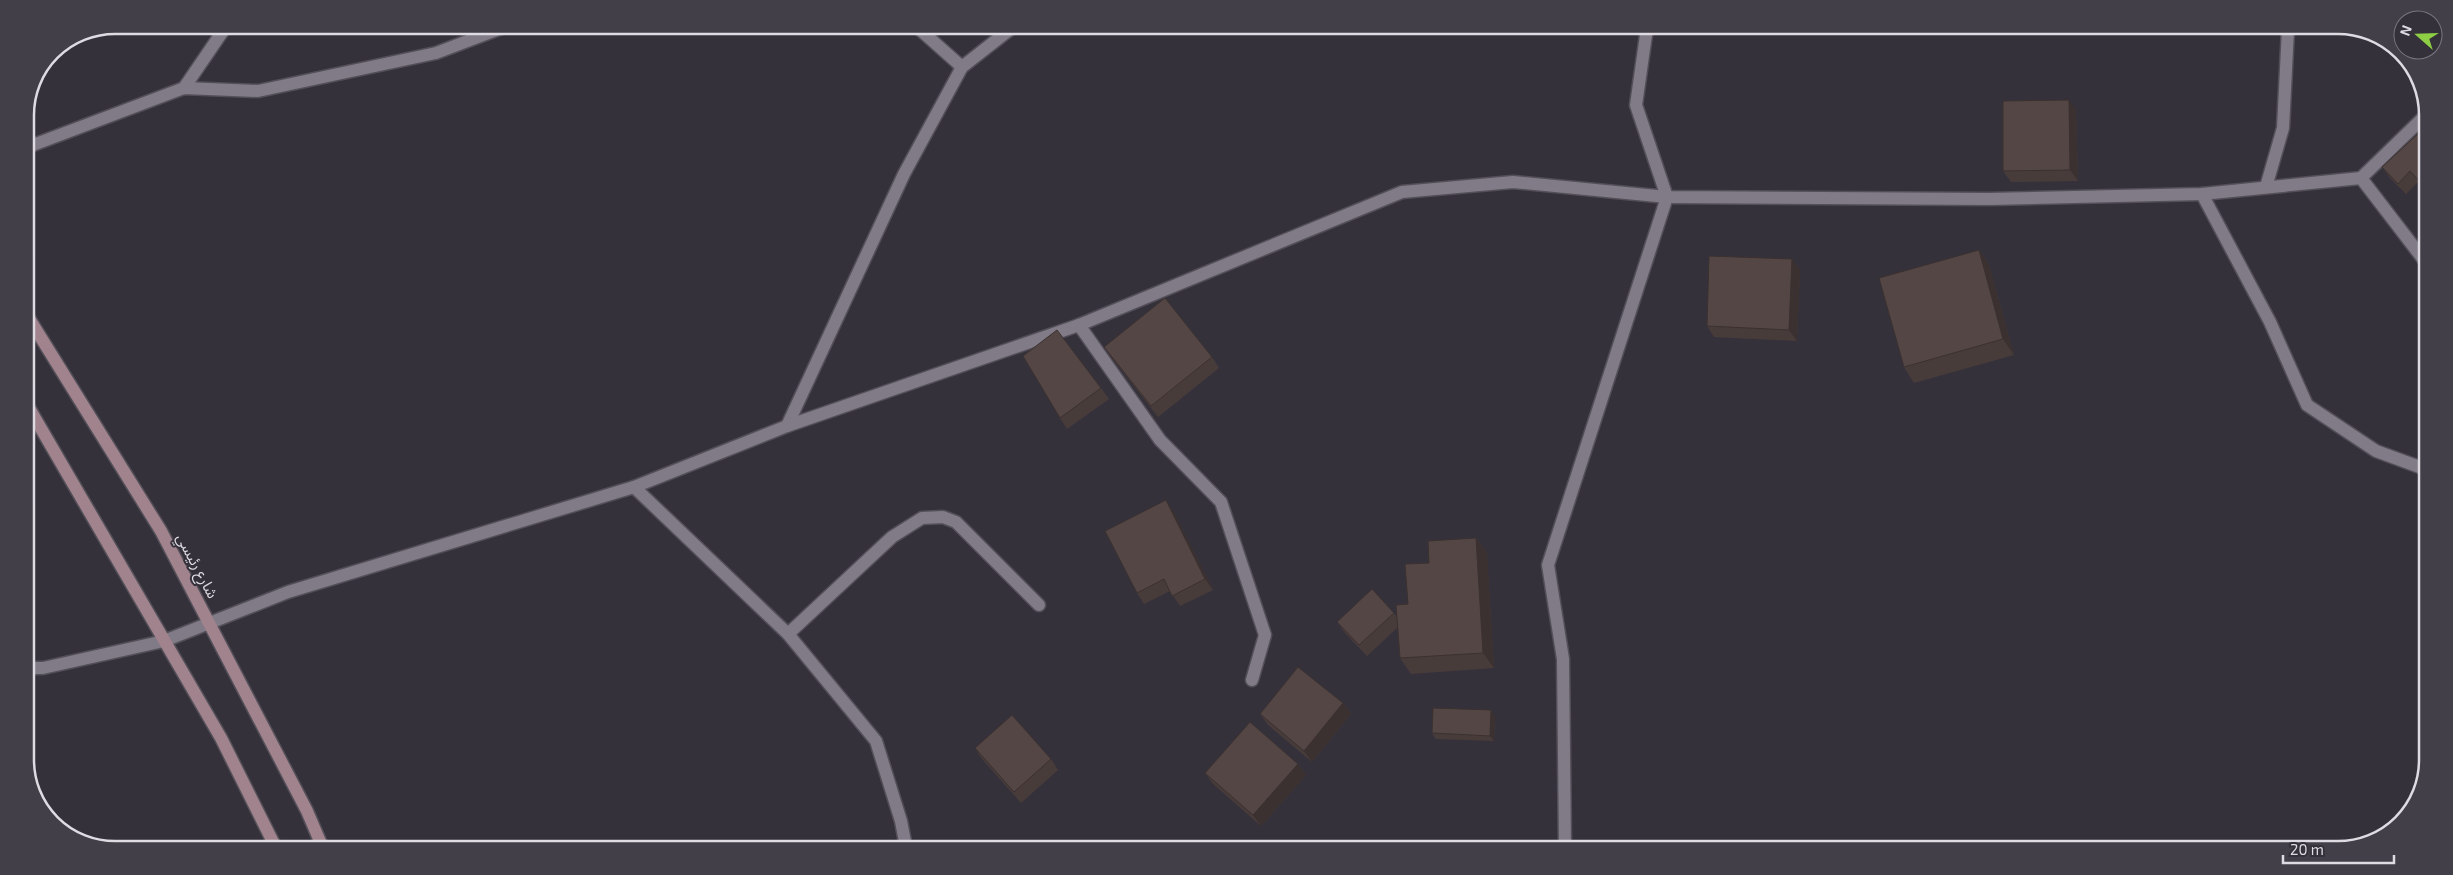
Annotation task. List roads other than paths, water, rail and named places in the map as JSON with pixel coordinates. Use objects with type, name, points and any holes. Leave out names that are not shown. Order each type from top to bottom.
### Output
[{"type":"main road","name":"شارع رئيسي","points":[[34,327],[160,531],[307,810],[320,841]]},
{"type":"main road","points":[[34,417],[221,738],[272,841]]},
{"type":"street","points":[[184,88],[221,34]]},
{"type":"street","points":[[34,145],[184,88],[258,91],[436,54],[487,34]]},
{"type":"street","points":[[925,34],[962,67]]},
{"type":"street","points":[[787,426],[904,174],[962,67],[1004,34]]},
{"type":"street","points":[[1565,841],[1563,659],[1548,565],[1667,197],[1636,105],[1646,34]]},
{"type":"street","points":[[2266,188],[2284,128],[2288,34]]},
{"type":"street","points":[[34,668],[43,668],[164,641],[288,592],[634,487],[787,426],[1079,325],[1402,192],[1513,182],[1667,197],[1989,199],[2202,194],[2361,178],[2419,122]]},
{"type":"street","points":[[2361,178],[2419,254]]},
{"type":"street","points":[[2202,194],[2270,322],[2307,405],[2376,452],[2419,467]]},
{"type":"street","points":[[1079,325],[1160,440],[1221,502],[1265,635],[1252,680]]},
{"type":"street","points":[[634,487],[788,634],[876,741],[901,821],[905,841]]},
{"type":"street","points":[[788,634],[892,537],[922,518],[943,517],[956,522],[1039,605]]}]
